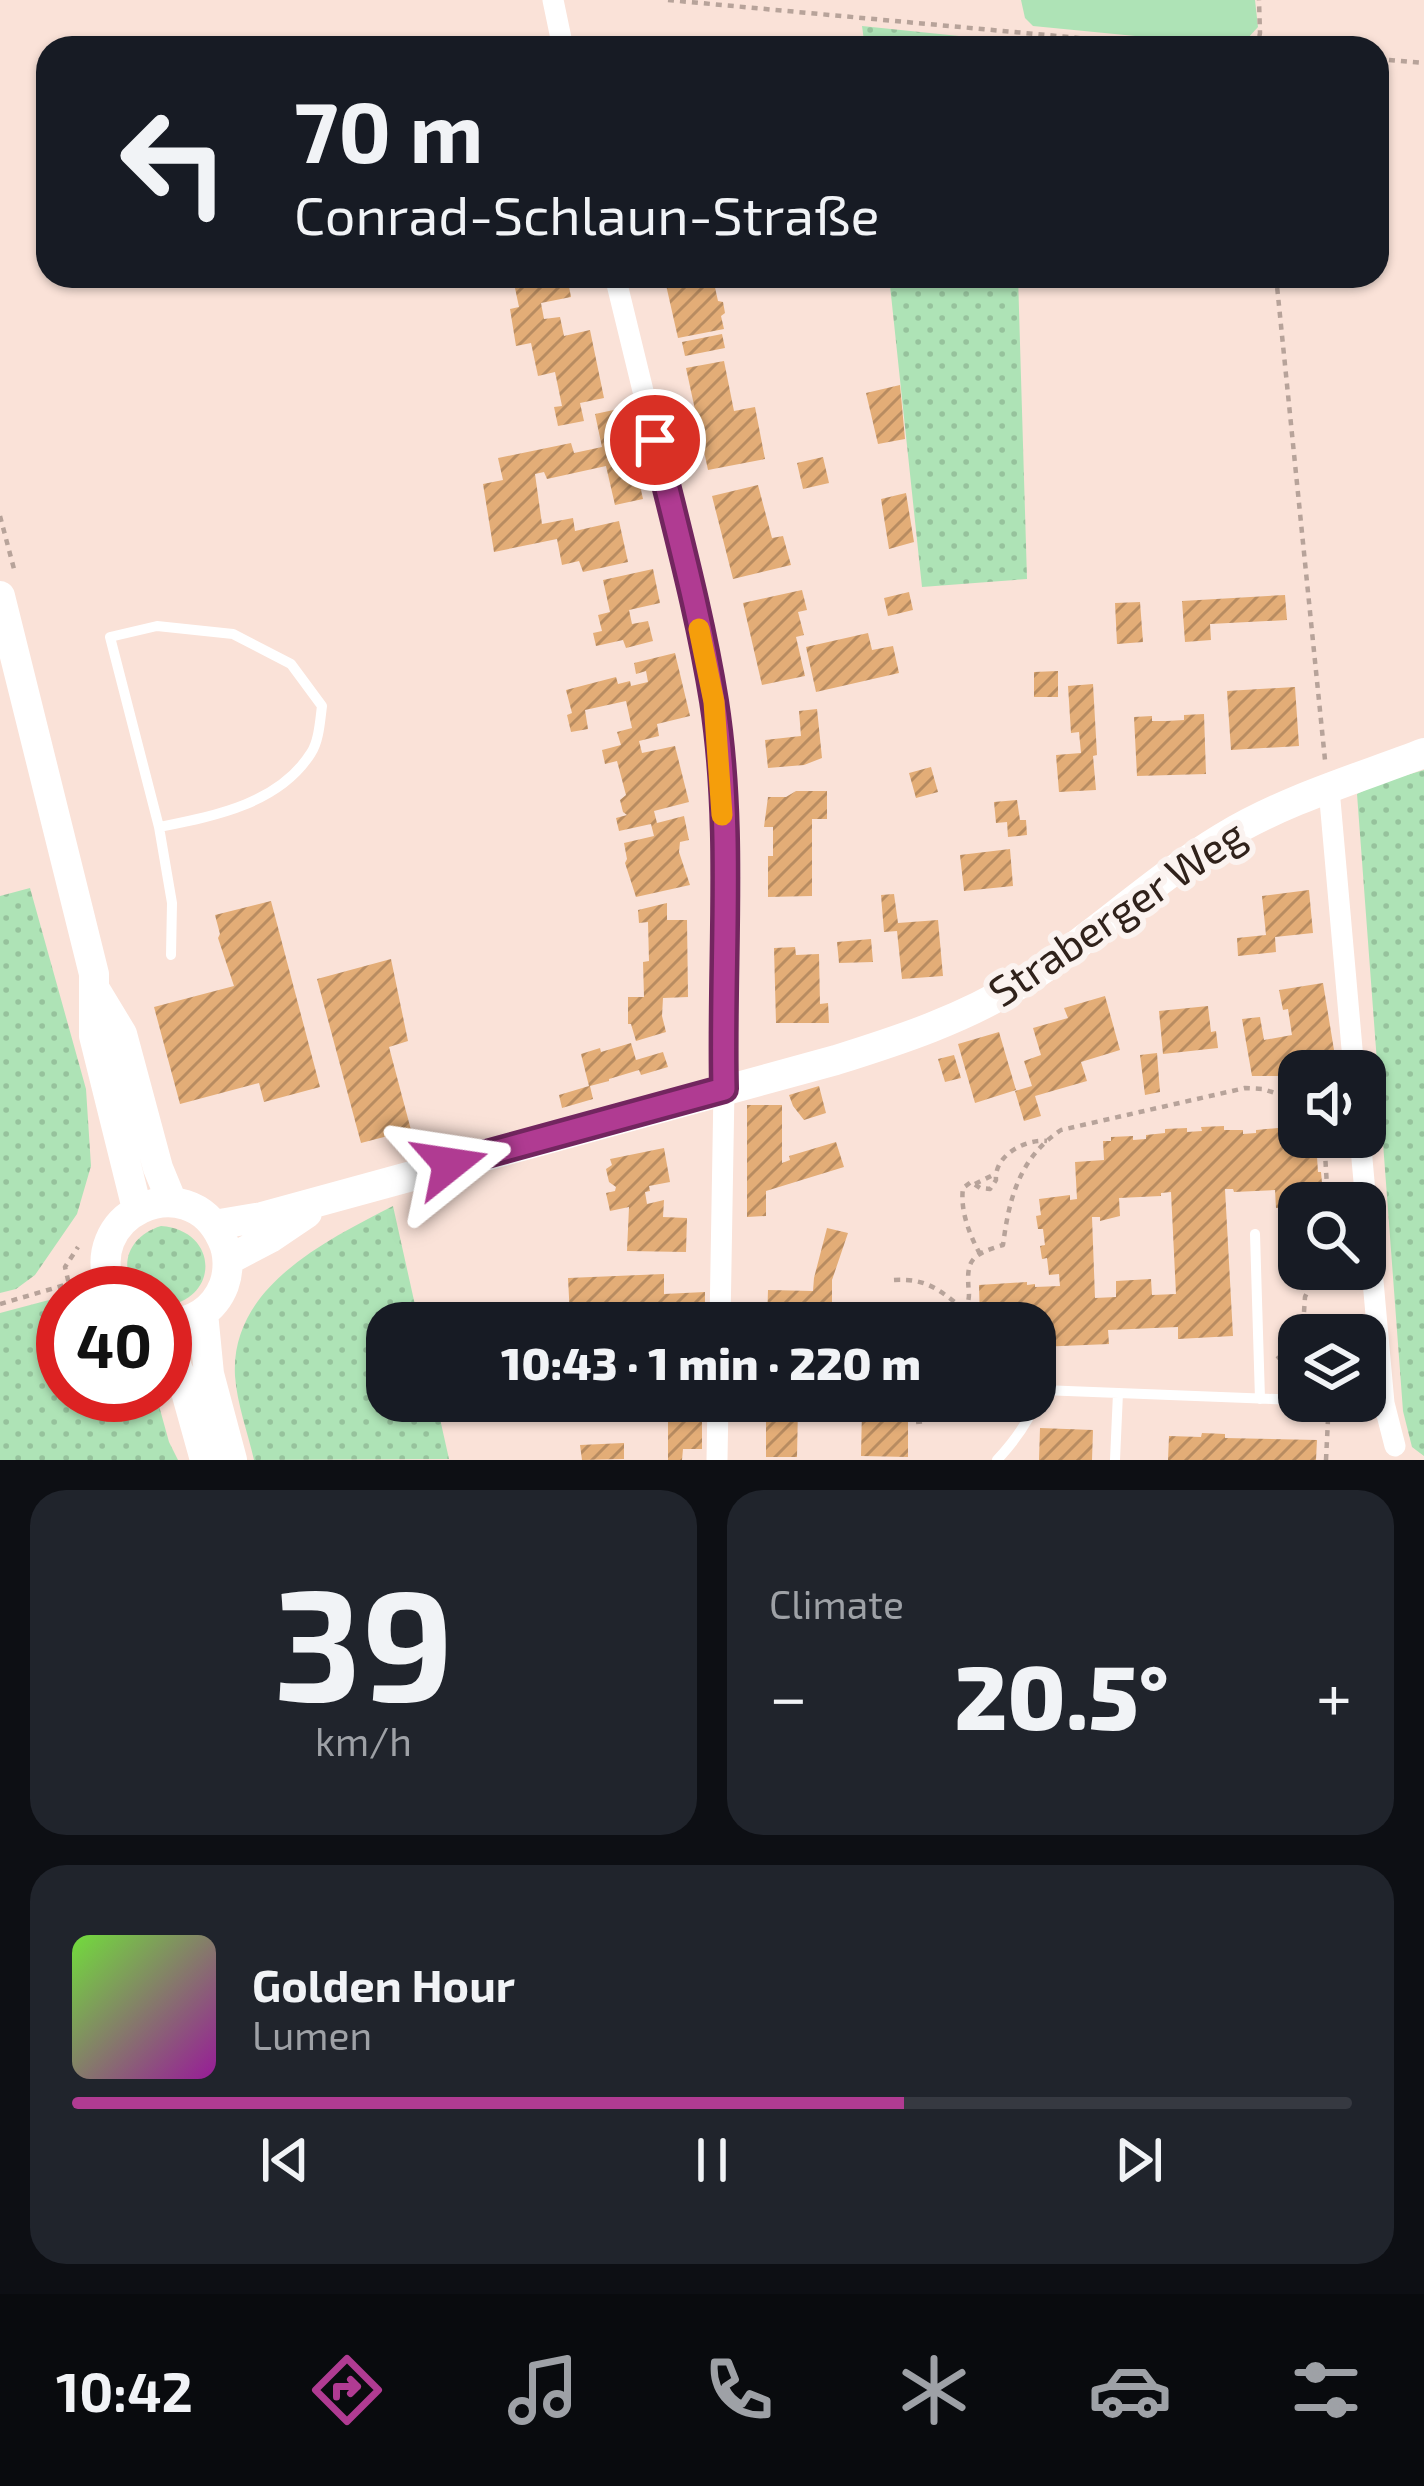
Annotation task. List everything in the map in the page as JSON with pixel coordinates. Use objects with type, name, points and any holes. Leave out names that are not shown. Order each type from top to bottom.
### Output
[{"type":"main road","points":[[0,596],[88,951],[96,991],[94,1036],[137,1209]]},
{"type":"main road","name":"Straberger Weg","points":[[214,1225],[262,1217],[906,1038],[1019,984],[1221,838],[1328,780],[1424,753]]},
{"type":"main road","points":[[96,991],[122,1034],[158,1168],[172,1202]]},
{"type":"main road","name":"Straberger Weg","points":[[228,1260],[350,1192]]},
{"type":"main road","points":[[106,1266],[108,1244],[121,1222],[137,1209],[172,1202],[193,1209],[214,1225],[228,1260],[222,1290],[203,1313],[192,1318]]},
{"type":"main road","points":[[203,1313],[209,1374],[232,1460]]},
{"type":"main road","points":[[192,1413],[205,1460]]},
{"type":"street","points":[[553,0],[560,36]]},
{"type":"street","points":[[618,288],[714,702],[724,854],[720,1302]]},
{"type":"street","points":[[1328,780],[1352,1050]]},
{"type":"street","points":[[1362,1158],[1376,1314]]},
{"type":"street","points":[[1386,1411],[1395,1446]]},
{"type":"street","points":[[717,1460],[718,1422]]},
{"type":"lane","points":[[159,827],[220,815],[284,785],[314,750],[322,706],[290,664],[232,634],[158,626],[110,638],[159,827],[172,903],[171,955]]},
{"type":"lane","points":[[1255,1234],[1260,1399]]},
{"type":"lane","points":[[997,1460],[1015,1441],[1042,1390],[1278,1399]]},
{"type":"lane","points":[[1115,1460],[1118,1393]]},
{"type":"path","points":[[668,0],[1057,36]]},
{"type":"path","points":[[1259,0],[1259,36]]},
{"type":"path","points":[[1389,60],[1424,63]]},
{"type":"path","points":[[1277,288],[1328,780]]},
{"type":"path","points":[[967,1302],[971,1261],[1003,1245],[1013,1189],[1047,1141],[1061,1130],[1245,1088],[1278,1094]]},
{"type":"path","points":[[980,1254],[968,1232],[961,1196],[965,1185],[971,1182],[990,1189],[998,1163],[1007,1155],[1028,1143],[1047,1141]]},
{"type":"path","points":[[894,1280],[930,1284],[954,1302]]},
{"type":"path","points":[[0,1304],[36,1296]]},
{"type":"path","points":[[1325,1422],[1326,1460]]},
{"type":"green space","points":[[1021,0],[1255,0],[1258,27],[1250,36],[1135,36],[1033,26],[1025,18]]},
{"type":"green space","points":[[862,26],[959,36],[863,36]]},
{"type":"green space","points":[[890,288],[1018,288],[1027,579],[922,587]]},
{"type":"green space","points":[[1424,770],[1424,1456],[1412,1447],[1403,1411],[1384,1158],[1386,1050],[1376,1050],[1357,794]]},
{"type":"green space","points":[[30,888],[86,1089],[91,1166],[77,1214],[41,1266],[36,1266],[35,1275],[16,1289],[0,1293],[0,896]]},
{"type":"green space","points":[[393,1206],[414,1302],[366,1302],[366,1422],[441,1422],[449,1459],[254,1460],[235,1376],[238,1345],[248,1317],[287,1271]]},
{"type":"green space","points":[[161,1226],[194,1239],[205,1265],[196,1291],[192,1294],[192,1266],[127,1266],[134,1244]]},
{"type":"green space","points":[[36,1303],[36,1422],[163,1422],[178,1460],[0,1460],[0,1313]]},
{"type":"building","points":[[515,288],[569,288],[571,297],[541,303],[544,319],[560,317],[564,336],[590,330],[604,398],[580,403],[584,421],[558,426],[554,407],[562,406],[555,372],[538,376],[531,343],[516,346],[510,309],[519,307]]},
{"type":"building","points":[[667,288],[715,288],[718,301],[723,302],[724,329],[678,338]]},
{"type":"building","points":[[722,334],[725,348],[685,356],[682,342]]},
{"type":"building","points":[[724,361],[734,411],[755,407],[765,459],[708,470],[686,368]]},
{"type":"building","points":[[900,385],[905,439],[878,444],[866,393]]},
{"type":"building","points":[[623,408],[643,499],[615,505],[606,466],[547,479],[544,472],[535,474],[542,524],[573,518],[575,531],[619,521],[628,562],[583,572],[579,561],[562,565],[557,539],[494,552],[483,484],[503,480],[498,458],[571,443],[574,453],[602,447],[595,414]]},
{"type":"building","points":[[823,457],[829,483],[803,489],[797,463]]},
{"type":"building","points":[[758,485],[772,538],[783,536],[791,565],[733,579],[712,496]]},
{"type":"building","points":[[906,493],[914,542],[889,549],[881,499]]},
{"type":"building","points":[[653,569],[660,603],[629,610],[632,624],[648,621],[653,641],[626,648],[623,640],[596,646],[593,633],[602,631],[598,615],[610,612],[603,580]]},
{"type":"building","points":[[802,590],[807,610],[798,612],[804,635],[796,637],[805,676],[762,685],[743,603]]},
{"type":"building","points":[[909,592],[913,610],[888,616],[884,598]]},
{"type":"building","points":[[1285,595],[1287,620],[1210,624],[1211,640],[1185,642],[1182,601]]},
{"type":"building","points":[[1140,602],[1143,642],[1117,644],[1115,603]]},
{"type":"building","points":[[868,633],[872,650],[893,646],[899,673],[816,692],[806,647]]},
{"type":"building","points":[[675,653],[690,716],[657,724],[659,736],[639,741],[642,753],[675,746],[689,802],[654,811],[657,823],[684,816],[689,840],[680,842],[679,852],[690,885],[636,897],[624,843],[654,836],[651,824],[619,831],[616,818],[627,815],[620,800],[626,795],[617,761],[605,764],[602,750],[621,745],[617,732],[632,728],[626,701],[585,710],[588,729],[571,732],[566,690],[616,677],[618,684],[648,682],[646,671],[636,674],[634,663]]},
{"type":"building","points":[[1058,671],[1058,697],[1034,697],[1034,672]]},
{"type":"building","points":[[1093,684],[1096,790],[1059,792],[1056,755],[1081,753],[1079,732],[1071,733],[1068,686]]},
{"type":"building","points":[[1295,687],[1299,746],[1231,750],[1227,691]]},
{"type":"building","points":[[817,709],[822,758],[804,765],[768,768],[765,740],[801,736],[799,711]]},
{"type":"building","points":[[1204,714],[1206,774],[1137,776],[1134,717],[1167,721]]},
{"type":"building","points":[[931,767],[938,792],[916,798],[909,773]]},
{"type":"building","points":[[796,791],[827,791],[827,819],[812,819],[812,896],[768,897],[773,827],[764,827],[768,797],[786,797]]},
{"type":"building","points":[[1017,800],[1027,835],[1008,837],[1007,822],[996,823],[994,802]]},
{"type":"building","points":[[1010,849],[1013,886],[964,891],[960,855]]},
{"type":"building","points":[[1309,890],[1313,933],[1275,937],[1276,952],[1238,956],[1237,938],[1266,935],[1262,896]]},
{"type":"building","points":[[894,894],[898,923],[938,920],[943,976],[902,979],[897,931],[884,932],[881,895]]},
{"type":"building","points":[[271,901],[320,1087],[264,1102],[259,1083],[180,1104],[154,1007],[234,986],[215,915]]},
{"type":"building","points":[[667,903],[667,920],[687,920],[688,997],[663,998],[666,1032],[636,1041],[628,1024],[628,997],[644,997],[643,962],[649,961],[648,922],[639,923],[638,910]]},
{"type":"building","points":[[871,939],[873,962],[839,963],[837,942]]},
{"type":"building","points":[[795,947],[796,955],[819,954],[820,1004],[828,1003],[829,1023],[776,1023],[774,948]]},
{"type":"building","points":[[391,959],[408,1041],[389,1047],[411,1130],[361,1143],[317,979]]},
{"type":"building","points":[[1323,983],[1334,1050],[1278,1050],[1278,1076],[1252,1076],[1242,1019],[1260,1017],[1264,1040],[1292,1035],[1279,990]]},
{"type":"building","points":[[1105,996],[1120,1050],[1081,1062],[1087,1081],[1035,1096],[1041,1116],[1024,1121],[1015,1091],[1032,1086],[1024,1061],[1041,1055],[1033,1028],[1068,1018],[1064,1008]]},
{"type":"building","points":[[1208,1006],[1218,1048],[1163,1054],[1159,1011]]},
{"type":"building","points":[[999,1032],[1016,1090],[975,1103],[958,1044]]},
{"type":"building","points":[[631,1043],[636,1060],[663,1052],[668,1067],[641,1075],[639,1070],[590,1086],[593,1099],[562,1108],[559,1095],[589,1086],[581,1054]]},
{"type":"building","points":[[1157,1053],[1160,1092],[1145,1095],[1140,1055]]},
{"type":"building","points":[[954,1055],[961,1078],[945,1082],[938,1059]]},
{"type":"building","points":[[819,1086],[826,1113],[804,1120],[789,1095]]},
{"type":"building","points":[[747,1105],[782,1105],[782,1163],[789,1156],[836,1142],[844,1167],[766,1191],[766,1216],[747,1217]]},
{"type":"building","points":[[1224,1126],[1224,1130],[1243,1130],[1243,1134],[1278,1128],[1278,1158],[1317,1158],[1321,1172],[1322,1182],[1278,1182],[1278,1208],[1275,1190],[1225,1189],[1233,1336],[1178,1339],[1178,1327],[1108,1330],[1109,1344],[1056,1346],[1056,1302],[979,1302],[979,1285],[1060,1286],[1059,1274],[1049,1275],[1047,1258],[1042,1259],[1043,1229],[1038,1229],[1036,1216],[1041,1215],[1039,1199],[1070,1195],[1070,1200],[1077,1199],[1075,1162],[1104,1160],[1103,1141],[1111,1137],[1133,1136],[1133,1140],[1165,1133],[1165,1129],[1202,1131],[1201,1127]],"holes":[[[1171,1192],[1176,1294],[1152,1295],[1151,1279],[1116,1281],[1116,1297],[1095,1298],[1092,1217],[1100,1221],[1120,1216],[1119,1198]]]},
{"type":"building","points":[[664,1148],[670,1182],[649,1186],[647,1204],[664,1200],[663,1217],[687,1218],[686,1252],[627,1251],[629,1207],[610,1211],[606,1193],[616,1187],[609,1182],[606,1169],[612,1165],[610,1159]]},
{"type":"building","points":[[827,1228],[848,1233],[832,1280],[832,1302],[768,1302],[768,1290],[813,1291]]},
{"type":"building","points":[[664,1274],[664,1294],[705,1292],[705,1302],[569,1302],[568,1278]]},
{"type":"building","points":[[668,1422],[702,1422],[702,1449],[683,1449],[682,1460],[668,1460]]},
{"type":"building","points":[[766,1422],[798,1422],[797,1457],[766,1457]]},
{"type":"building","points":[[862,1422],[908,1422],[908,1457],[861,1456]]},
{"type":"building","points":[[1040,1428],[1093,1430],[1092,1460],[1039,1460]]},
{"type":"building","points":[[1202,1433],[1317,1440],[1316,1460],[1168,1460],[1169,1436],[1201,1437]]},
{"type":"building","points":[[624,1443],[624,1459],[582,1460],[580,1445]]},
{"type":"slow traffic","points":[[699,629],[714,702],[722,815]]},
{"type":"route","points":[[450,1164],[724,1089],[724,854],[714,702],[655,440]]}]
